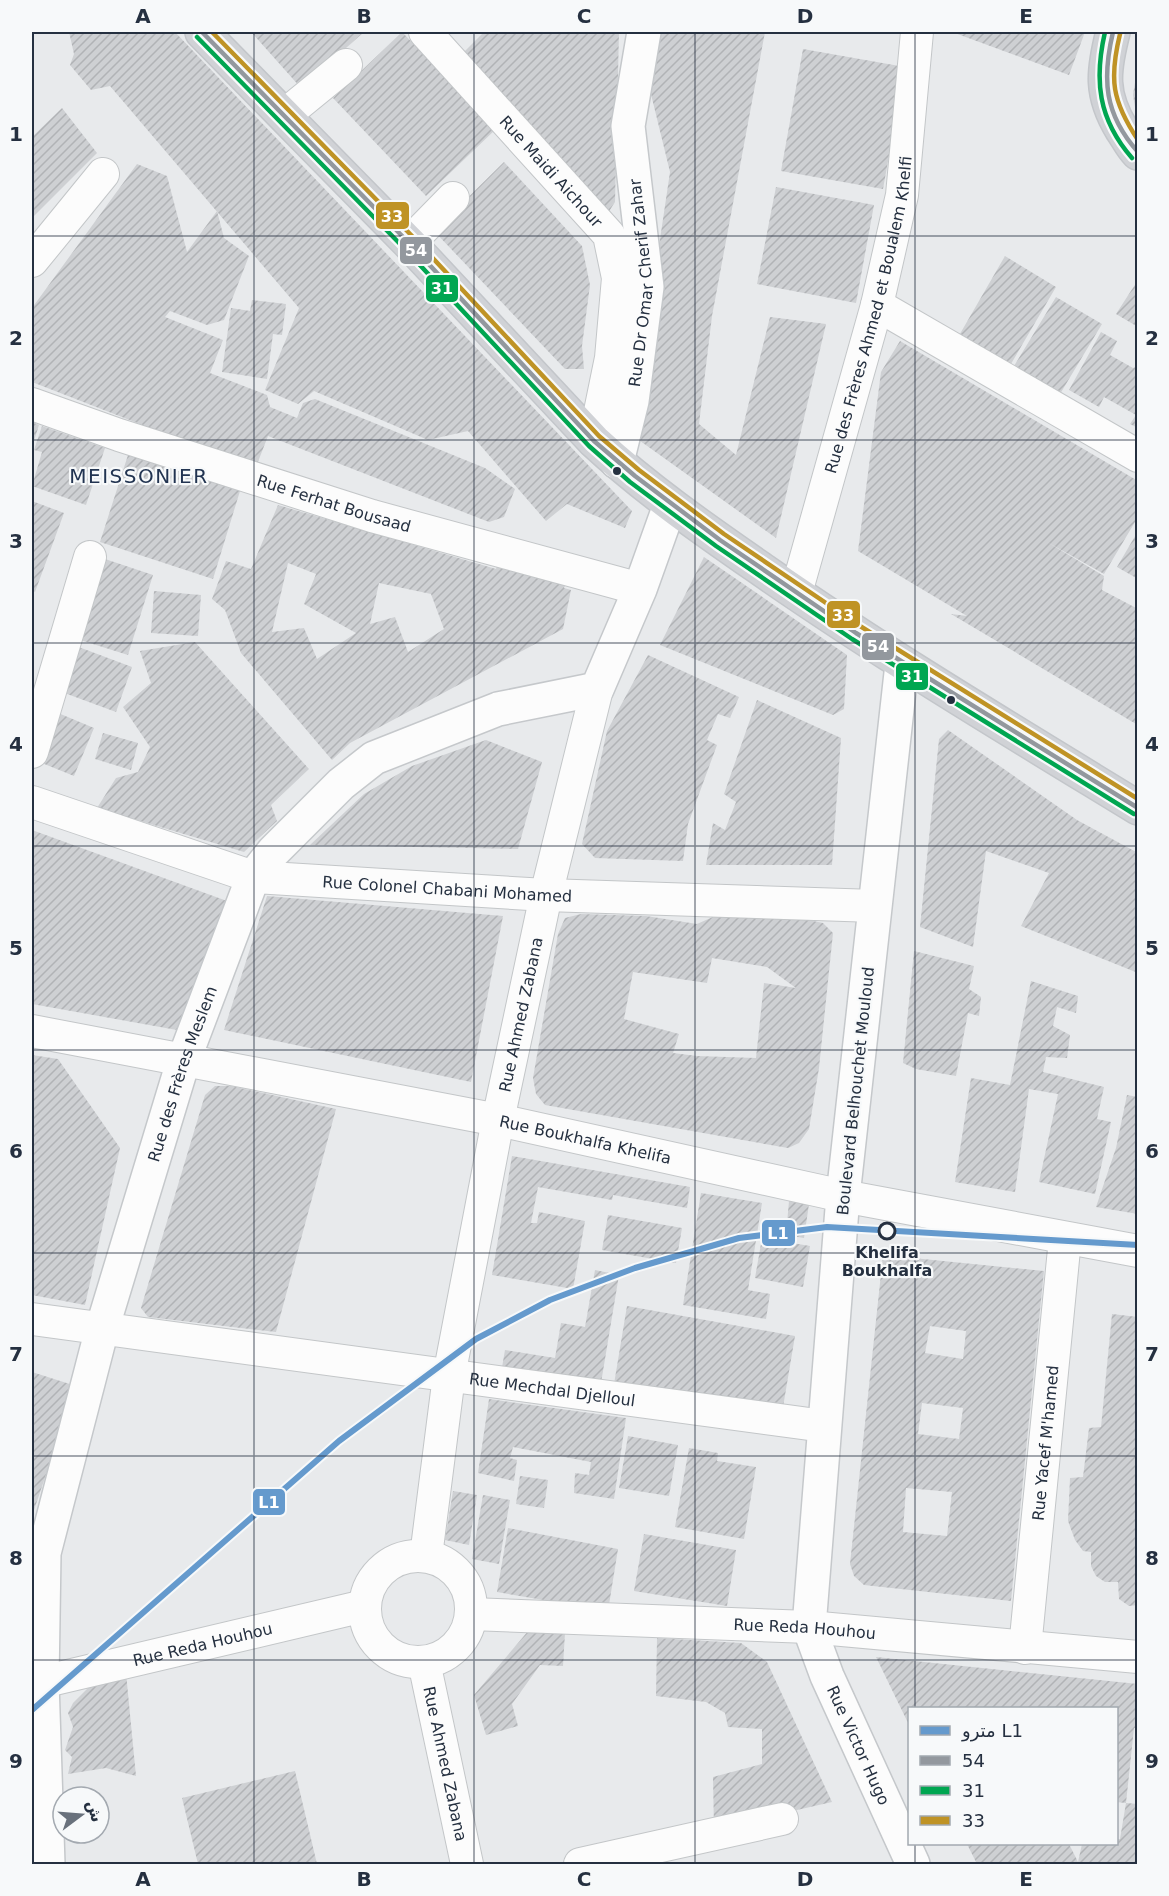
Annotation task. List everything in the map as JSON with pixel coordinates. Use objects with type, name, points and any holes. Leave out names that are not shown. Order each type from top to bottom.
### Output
[{"type":"main road","points":[[202,32],[286,114],[606,452],[670,505],[796,593],[902,664],[1137,808]]},
{"type":"main road","points":[[1113,32],[1105,64],[1104,88],[1113,116],[1137,153]]},
{"type":"street","name":"Rue Maidi Aichour","points":[[425,32],[609,235],[618,278],[606,452]]},
{"type":"street","name":"Rue Dr Omar Cherif Zahar","points":[[606,452],[632,401],[647,287],[628,126],[644,32]]},
{"type":"street","name":"Rue des Frères Ahmed et Boualem Khelfi","points":[[796,593],[878,305],[902,195],[911,33]]},
{"type":"street","points":[[286,114],[346,64]]},
{"type":"street","points":[[32,261],[103,174]]},
{"type":"street","points":[[409,243],[453,198]]},
{"type":"street","points":[[878,305],[1137,456]]},
{"type":"street","name":"Rue Ferhat Bousaad","points":[[32,404],[119,435],[372,516],[640,589]]},
{"type":"street","points":[[597,689],[640,589],[670,505]]},
{"type":"street","points":[[32,752],[90,557]]},
{"type":"street","name":"Boulevard Belhouchet Mouloud","points":[[809,1627],[843,1196],[902,664]]},
{"type":"street","name":"Rue des Frères Meslem","points":[[48,1864],[42,1682],[44,1553],[102,1329],[183,1062],[253,877],[273,852],[341,784],[374,758],[498,709],[597,689]]},
{"type":"street","name":"Rue Ahmed Zabana","points":[[426,1556],[448,1376],[498,1120],[546,895],[597,689]]},
{"type":"street","name":"Rue Colonel Chabani Mohamed","points":[[32,802],[253,877],[546,895],[875,906]]},
{"type":"street","name":"Rue Boukhalfa Khelifa","points":[[32,1031],[183,1062],[498,1120],[843,1196],[1137,1251]]},
{"type":"street","name":"Rue Yacef M'hamed","points":[[1025,1648],[1065,1239]]},
{"type":"street","name":"Rue Mechdal Djelloul","points":[[32,1319],[824,1426]]},
{"type":"street","points":[[408,1556],[426,1556],[454,1570],[464,1582],[470,1598],[471,1614],[467,1631],[456,1647],[441,1657],[423,1662],[405,1661],[388,1654],[375,1641],[367,1624],[364,1606],[368,1589],[385,1568],[408,1556]]},
{"type":"street","name":"Rue Reda Houhou","points":[[42,1682],[364,1606]]},
{"type":"street","name":"Rue Reda Houhou","points":[[471,1614],[809,1627],[1137,1657]]},
{"type":"street","name":"Rue Victor Hugo","points":[[809,1627],[827,1676],[913,1864]]},
{"type":"street","name":"Rue Ahmed Zabana","points":[[423,1662],[467,1864]]},
{"type":"street","points":[[580,1864],[782,1819]]},
{"type":"building","points":[[69,32],[175,32],[632,511],[625,528],[567,504],[546,521],[468,431],[428,440],[314,391],[298,404],[265,390],[299,308],[110,86],[91,90],[70,65],[74,54]]},
{"type":"building","points":[[251,32],[364,32],[301,88]]},
{"type":"building","points":[[402,32],[496,129],[426,196],[333,98]]},
{"type":"building","points":[[484,32],[619,32],[615,202],[606,216],[457,59]]},
{"type":"building","points":[[658,32],[765,32],[712,316],[699,424],[736,455],[770,317],[826,324],[776,538],[636,438],[632,428],[670,172],[649,86]]},
{"type":"building","points":[[952,32],[1085,32],[1069,75]]},
{"type":"building","points":[[803,49],[905,67],[883,189],[781,171]]},
{"type":"building","points":[[1138,64],[1138,119],[1137,119],[1133,95]]},
{"type":"building","points":[[62,108],[97,153],[32,218],[32,137]]},
{"type":"building","points":[[504,162],[582,246],[590,285],[582,346],[584,369],[565,369],[434,231]]},
{"type":"building","points":[[137,164],[167,176],[187,252],[217,211],[224,238],[249,256],[224,320],[207,325],[170,311],[165,317],[223,340],[210,373],[267,395],[270,407],[297,418],[303,403],[315,399],[485,468],[515,489],[504,517],[489,522],[268,436],[254,472],[204,449],[32,382],[32,308]]},
{"type":"building","points":[[776,187],[874,205],[856,303],[757,284]]},
{"type":"building","points":[[1005,256],[1056,287],[1008,369],[957,339]]},
{"type":"building","points":[[1138,280],[1138,327],[1116,314]]},
{"type":"building","points":[[1056,297],[1102,324],[1060,394],[1014,366]]},
{"type":"building","points":[[252,300],[286,304],[282,335],[273,334],[267,379],[222,372],[231,308],[250,311]]},
{"type":"building","points":[[1101,332],[1117,341],[1110,355],[1133,368],[1138,366],[1138,428],[1130,424],[1136,415],[1104,397],[1099,407],[1069,390]]},
{"type":"building","points":[[900,341],[1138,481],[1138,517],[1104,574],[1047,542],[1104,576],[1102,590],[1138,609],[1136,724],[951,614],[967,616],[858,551],[881,372]]},
{"type":"building","points":[[32,422],[39,425],[32,447]]},
{"type":"building","points":[[42,426],[105,448],[86,505],[32,486],[42,452],[34,450]]},
{"type":"building","points":[[128,455],[240,491],[213,579],[100,542]]},
{"type":"building","points":[[32,501],[64,513],[35,592],[32,590]]},
{"type":"building","points":[[278,505],[496,569],[499,558],[567,578],[564,588],[571,590],[563,629],[350,743],[332,760],[241,653],[225,610],[212,599],[226,561],[251,569]],"holes":[[[288,563],[316,574],[304,604],[356,633],[317,659],[304,628],[272,632]],[[379,583],[431,594],[444,629],[408,652],[395,617],[370,624]]]},
{"type":"building","points":[[1138,531],[1138,579],[1117,567]]},
{"type":"building","points":[[704,557],[847,655],[844,709],[833,715],[660,645]]},
{"type":"building","points":[[102,558],[153,575],[128,655],[77,639]]},
{"type":"building","points":[[154,591],[201,595],[198,636],[151,633]]},
{"type":"building","points":[[195,642],[309,769],[271,805],[277,821],[244,852],[97,808],[116,778],[138,772],[150,747],[123,707],[151,683],[140,651]]},
{"type":"building","points":[[76,646],[132,667],[116,712],[59,691]]},
{"type":"building","points":[[648,655],[739,697],[730,718],[718,714],[707,740],[717,745],[688,824],[683,861],[595,858],[582,844],[607,731]]},
{"type":"building","points":[[757,700],[841,738],[832,865],[706,865],[713,823],[725,830],[736,802],[724,794]]},
{"type":"building","points":[[51,710],[94,728],[74,776],[32,759]]},
{"type":"building","points":[[948,730],[1077,820],[1138,853],[1138,973],[1021,926],[1049,873],[986,851],[973,947],[920,927],[939,739]]},
{"type":"building","points":[[103,733],[138,743],[131,770],[95,759]]},
{"type":"building","points":[[486,740],[542,762],[518,849],[310,845],[364,794],[412,766]]},
{"type":"building","points":[[32,830],[227,901],[188,1032],[32,1004]]},
{"type":"building","points":[[267,896],[503,916],[471,1082],[224,1030]]},
{"type":"building","points":[[581,914],[646,916],[697,924],[715,916],[799,918],[823,923],[833,933],[819,1068],[809,1129],[799,1143],[788,1148],[545,1105],[536,1094],[533,1078],[558,934],[565,918]],"holes":[[[712,958],[767,967],[796,988],[764,983],[756,1058],[673,1053],[679,1034],[624,1019],[633,972],[707,983]]]},
{"type":"building","points":[[914,951],[974,966],[969,989],[981,997],[979,1016],[968,1013],[956,1076],[916,1069],[903,1063]]},
{"type":"building","points":[[1031,981],[1078,996],[1076,1013],[1057,1007],[1053,1026],[1070,1035],[1067,1058],[1046,1057],[1043,1072],[1104,1087],[1097,1119],[1111,1122],[1095,1194],[1039,1182],[1058,1094],[1029,1089],[1015,1192],[955,1182],[971,1078],[1010,1085]]},
{"type":"building","points":[[32,1055],[58,1059],[120,1148],[85,1305],[32,1295]]},
{"type":"building","points":[[215,1086],[231,1086],[336,1109],[276,1332],[148,1317],[141,1308],[205,1095]]},
{"type":"building","points":[[1127,1095],[1138,1097],[1138,1214],[1096,1207],[1116,1148]]},
{"type":"building","points":[[512,1156],[690,1187],[687,1208],[613,1195],[612,1200],[538,1187],[531,1223],[537,1223],[539,1212],[585,1221],[573,1289],[492,1275]]},
{"type":"building","points":[[701,1193],[762,1203],[748,1290],[770,1294],[766,1319],[683,1305]]},
{"type":"building","points":[[789,1201],[809,1204],[804,1238],[786,1235]]},
{"type":"building","points":[[608,1215],[682,1228],[676,1263],[602,1250]]},
{"type":"building","points":[[762,1238],[810,1246],[803,1287],[755,1278]]},
{"type":"building","points":[[883,1255],[1044,1271],[1011,1601],[864,1585],[854,1576],[850,1564]],"holes":[[[930,1326],[966,1331],[963,1359],[925,1353]],[[922,1403],[963,1408],[959,1439],[918,1434]],[[906,1488],[952,1492],[947,1536],[903,1532]]]},
{"type":"building","points":[[595,1270],[619,1275],[601,1383],[500,1379],[505,1350],[555,1358],[561,1323],[585,1327]]},
{"type":"building","points":[[627,1306],[795,1336],[782,1413],[614,1384]]},
{"type":"building","points":[[1112,1314],[1138,1317],[1138,1605],[1129,1606],[1119,1599],[1118,1582],[1105,1582],[1096,1576],[1091,1566],[1091,1552],[1083,1551],[1075,1540],[1068,1521],[1070,1478],[1083,1477],[1089,1428],[1101,1427]]},
{"type":"building","points":[[32,1372],[76,1386],[32,1516]]},
{"type":"building","points":[[489,1399],[626,1418],[614,1499],[574,1493],[575,1473],[589,1475],[591,1462],[513,1447],[510,1458],[517,1460],[514,1481],[478,1473]]},
{"type":"building","points":[[628,1436],[678,1445],[669,1496],[619,1488]]},
{"type":"building","points":[[689,1448],[718,1453],[717,1461],[756,1467],[744,1539],[675,1527]]},
{"type":"building","points":[[520,1476],[548,1480],[544,1508],[516,1504]]},
{"type":"building","points":[[453,1491],[477,1495],[469,1545],[445,1540]]},
{"type":"building","points":[[483,1495],[510,1500],[499,1564],[472,1559]]},
{"type":"building","points":[[508,1528],[618,1549],[608,1611],[497,1592]]},
{"type":"building","points":[[644,1534],[736,1550],[727,1606],[634,1591]]},
{"type":"building","points":[[529,1630],[565,1633],[563,1666],[540,1665],[512,1704],[518,1726],[486,1735],[474,1695]]},
{"type":"building","points":[[657,1638],[741,1643],[767,1662],[832,1802],[714,1829],[713,1777],[762,1764],[762,1729],[728,1727],[725,1713],[706,1702],[656,1696]]},
{"type":"building","points":[[876,1657],[1138,1684],[1138,1729],[1134,1728],[1126,1803],[1118,1802],[1118,1707],[908,1707],[908,1723]]},
{"type":"building","points":[[126,1673],[136,1776],[106,1768],[68,1774],[72,1757],[65,1750],[73,1727],[68,1713],[73,1703],[94,1682]]},
{"type":"building","points":[[295,1771],[317,1864],[198,1864],[182,1798]]},
{"type":"building","points":[[1126,1803],[1138,1804],[1138,1864],[977,1864],[968,1845],[1070,1845],[1078,1862],[1082,1845],[1118,1845],[1118,1839],[1120,1839]]},
{"type":"metro line","name":"L1","points":[[32,1710],[339,1441],[476,1339],[550,1300],[635,1268],[739,1238],[827,1227],[1138,1245]]},
{"type":"transit line","name":"54","points":[[202,32],[409,243],[594,441],[635,476],[720,540],[856,633],[1138,808]]},
{"type":"transit line","name":"33","points":[[212,32],[414,238],[599,436],[639,470],[724,534],[860,626],[1138,799]]},
{"type":"transit line","name":"31","points":[[1105,32],[1100,66],[1102,98],[1112,129],[1132,158]]},
{"type":"transit line","name":"54","points":[[1113,32],[1107,65],[1112,110],[1118,124],[1138,152]]},
{"type":"transit line","name":"33","points":[[1120,34],[1115,64],[1115,89],[1123,113],[1138,140]]},
{"type":"transit line","name":"31","points":[[197,37],[404,248],[589,446],[630,482],[716,546],[852,639],[1134,814]]},
{"type":"place","name":"Khelifa Boukhalfa","points":[[887,1231]]},
{"type":"district","name":"MEISSONIER","points":[[139,476]]}]
